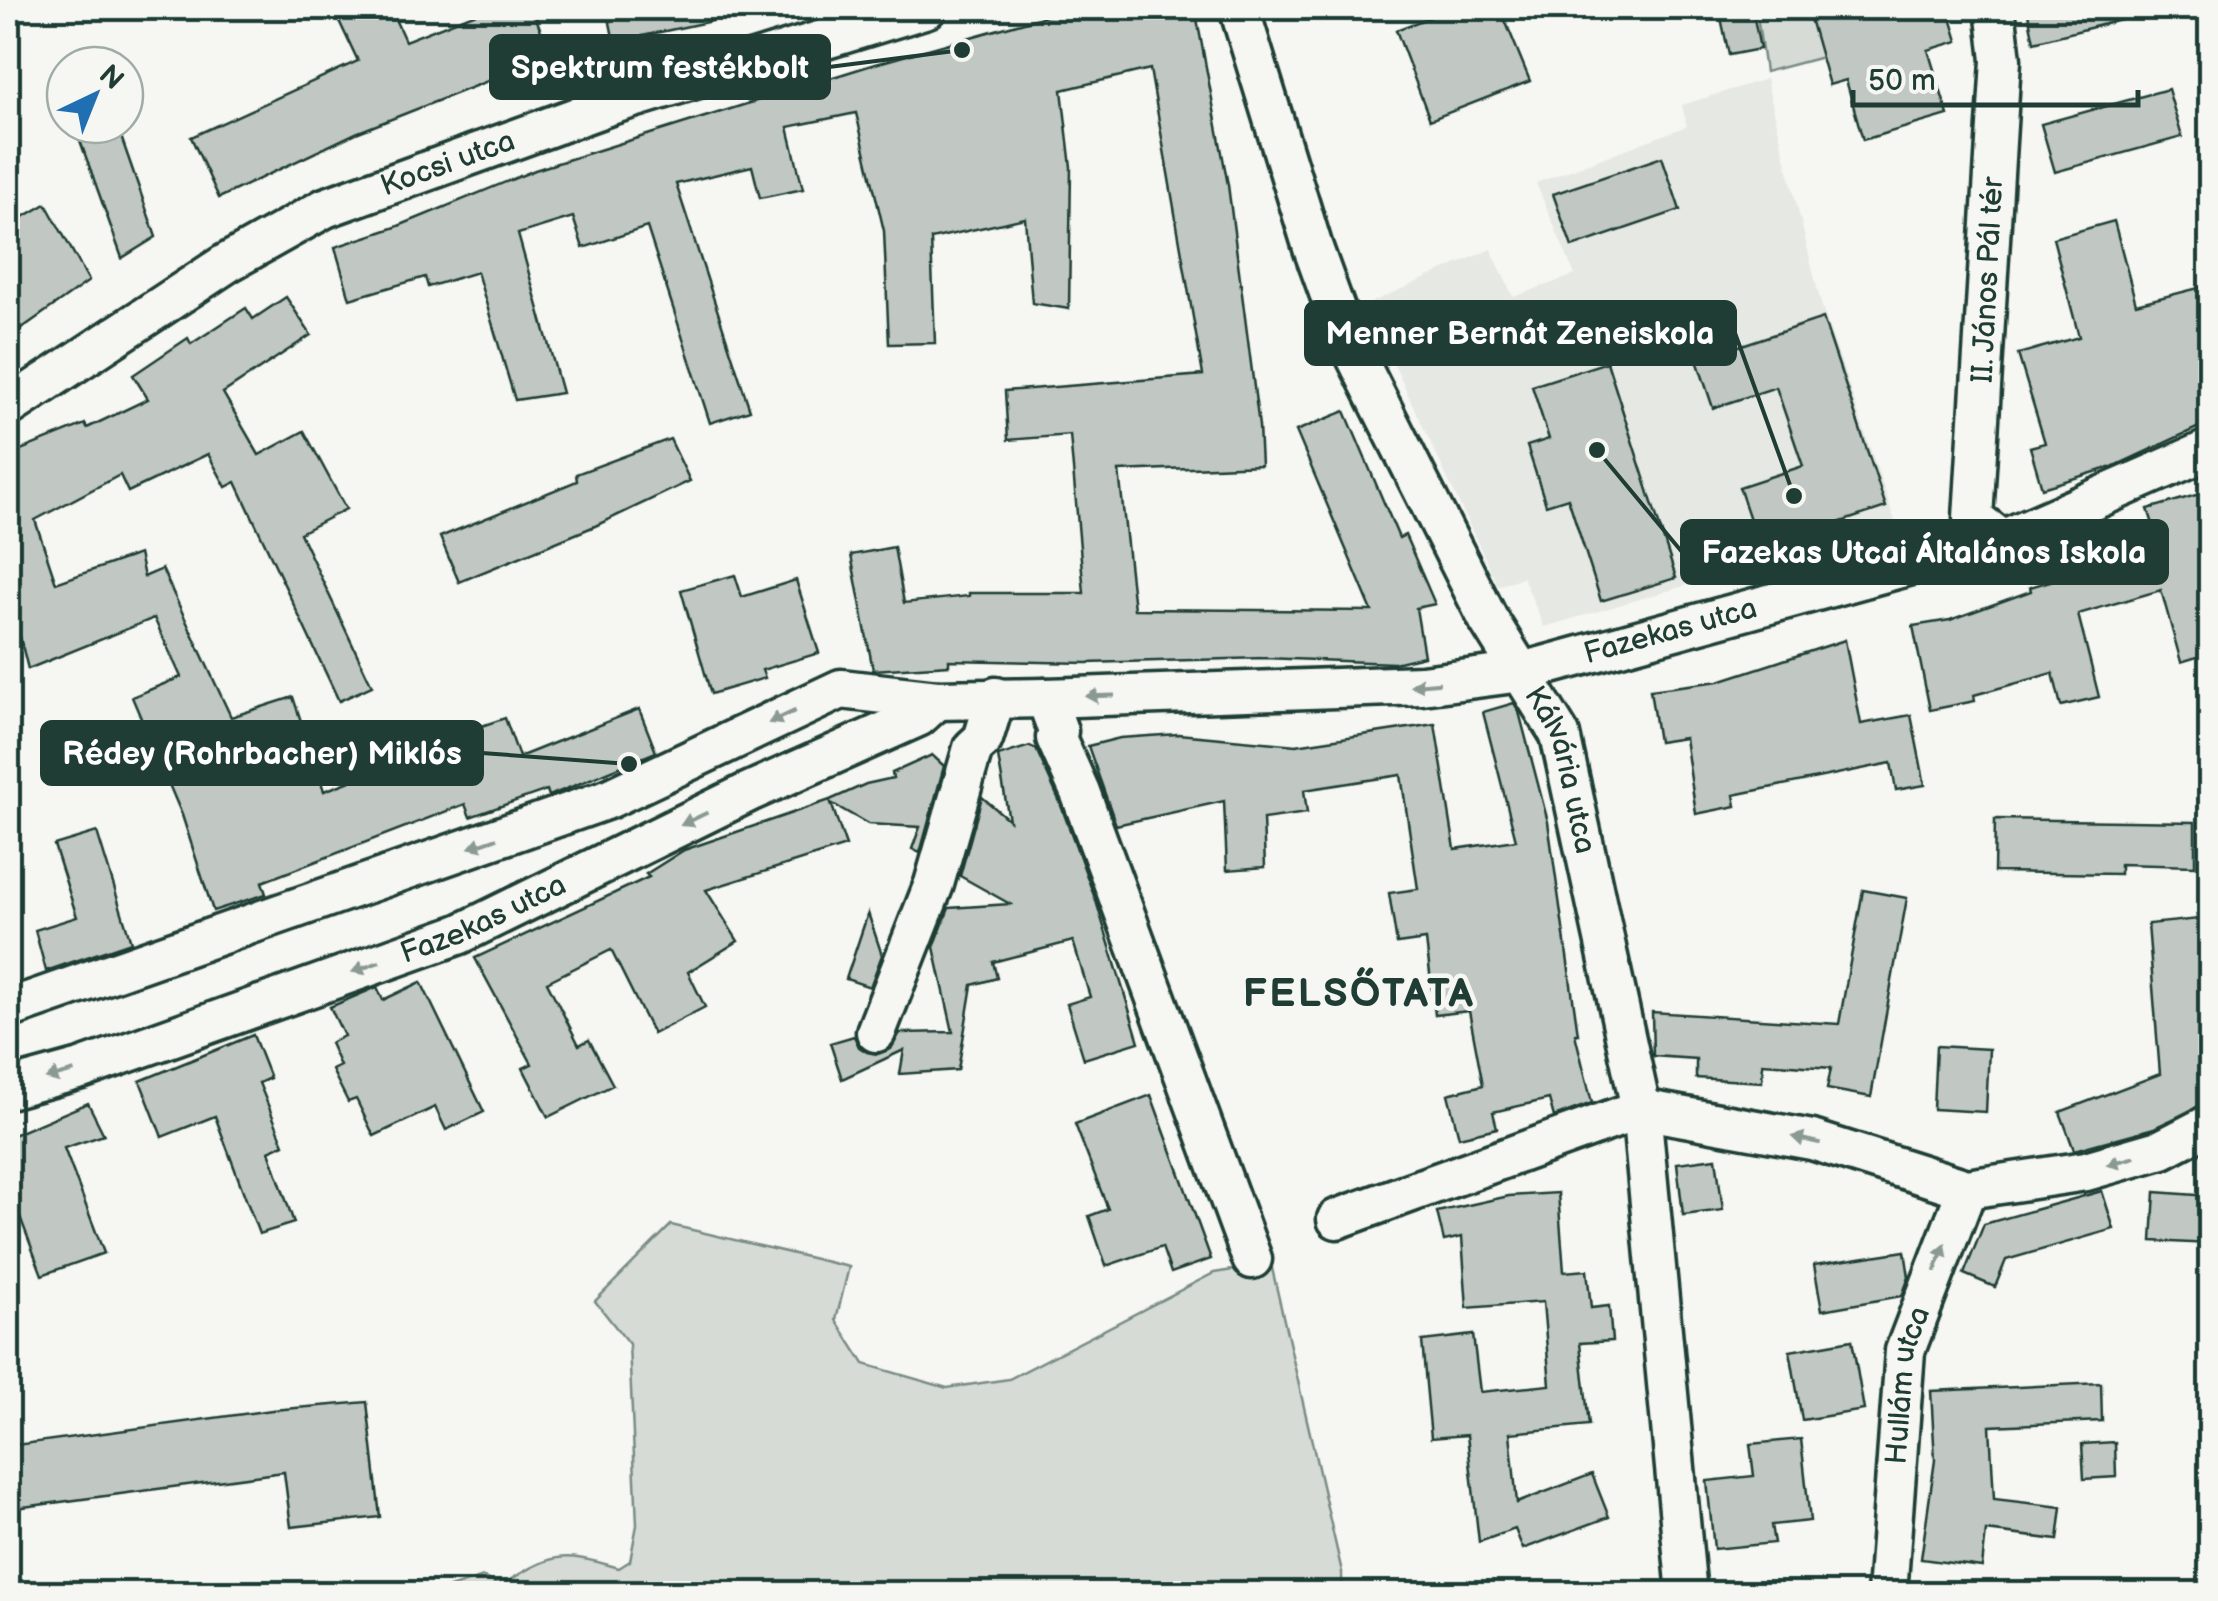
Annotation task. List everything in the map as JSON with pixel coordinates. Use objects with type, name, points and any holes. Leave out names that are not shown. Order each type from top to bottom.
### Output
[{"type":"street","name":"Kocsi utca","points":[[8,408],[227,263],[325,208],[610,105],[927,8]]},
{"type":"street","name":"Kálvária utca","points":[[1240,8],[1313,248],[1343,331],[1488,619],[1560,734],[1641,1110],[1687,1594]]},
{"type":"street","name":"II. János Pál tér","points":[[1995,8],[2001,60],[1974,518],[2002,540]]},
{"type":"street","name":"Fazekas utca","points":[[8,1009],[608,799],[841,689],[938,700],[1046,698],[1422,685],[1522,672],[2002,540],[2210,449]]},
{"type":"street","points":[[876,1032],[934,884],[973,748],[983,740],[996,697]]},
{"type":"street","points":[[1046,698],[1058,731],[1056,738],[1080,792],[1252,1260]]},
{"type":"street","name":"Fazekas utca","points":[[8,1089],[81,1069],[460,934],[749,792],[918,718],[938,700]]},
{"type":"street","points":[[1336,1219],[1641,1110],[1812,1140],[1967,1189],[2086,1171],[2162,1150],[2210,1124]]},
{"type":"street","name":"Hullám utca","points":[[1887,1594],[1905,1351],[1967,1189]]},
{"type":"shaded area","points":[[1756,8],[1807,8],[1822,57],[1765,72]]},
{"type":"shaded area","points":[[1766,79],[1821,304],[1896,524],[1544,627],[1523,577],[1498,586],[1366,305],[1491,249],[1513,297],[1575,275],[1536,183],[1687,126],[1682,105]]},
{"type":"shaded area","points":[[671,1225],[849,1267],[836,1320],[864,1364],[947,1388],[1009,1379],[1214,1273],[1271,1264],[1342,1572],[1342,1593],[431,1594],[483,1577],[500,1586],[556,1558],[582,1559],[619,1568],[630,1561],[637,1525],[629,1344],[595,1301]]},
{"type":"building","points":[[333,8],[390,8],[405,41],[489,8],[532,8],[551,56],[356,133],[219,198],[191,137],[358,61]]},
{"type":"building","points":[[607,8],[711,8],[712,21],[614,42]]},
{"type":"building","points":[[1074,8],[1195,8],[1228,185],[1259,426],[1261,465],[1119,471],[1134,609],[1372,611],[1296,431],[1345,411],[1399,538],[1405,535],[1435,604],[1416,608],[1424,656],[1394,663],[1264,658],[1086,663],[949,660],[949,665],[873,670],[851,555],[894,547],[904,603],[969,593],[1084,593],[1070,435],[1008,440],[1005,391],[1203,375],[1150,69],[1062,90],[1071,167],[1069,309],[1032,303],[1025,218],[931,239],[935,343],[889,344],[884,231],[856,113],[788,127],[803,189],[760,198],[752,166],[676,184],[750,410],[710,423],[647,227],[583,248],[573,217],[518,234],[562,393],[515,400],[477,272],[428,287],[425,277],[350,299],[335,247],[396,227],[535,170],[875,64]]},
{"type":"building","points":[[1454,8],[1500,8],[1530,81],[1430,120],[1396,30]]},
{"type":"building","points":[[1752,8],[1760,49],[1729,55],[1720,13]]},
{"type":"building","points":[[1807,8],[1948,8],[1958,41],[1928,50],[1948,115],[1863,140],[1846,80],[1829,85]]},
{"type":"building","points":[[2027,8],[2127,8],[2129,18],[2034,42]]},
{"type":"building","points":[[2168,89],[2182,137],[2055,172],[2041,124]]},
{"type":"building","points":[[82,145],[124,145],[156,237],[122,258]]},
{"type":"building","points":[[1662,157],[1680,210],[1572,247],[1553,194]]},
{"type":"building","points":[[46,204],[89,281],[8,338],[8,226]]},
{"type":"building","points":[[2114,221],[2136,304],[2210,285],[2210,422],[2115,466],[2042,488],[2030,447],[2045,443],[2018,354],[2079,337],[2053,238]]},
{"type":"building","points":[[286,297],[311,335],[223,393],[259,455],[304,431],[346,509],[300,533],[372,686],[339,701],[236,482],[226,487],[208,454],[128,492],[120,475],[35,520],[56,583],[139,554],[144,577],[162,569],[231,717],[293,697],[324,791],[445,745],[443,739],[505,718],[519,757],[639,709],[656,752],[549,796],[547,790],[470,817],[465,804],[262,882],[266,894],[213,911],[182,815],[132,697],[181,677],[154,618],[28,669],[8,589],[8,455],[85,424],[87,428],[148,399],[133,375],[188,338],[191,344],[246,308],[253,319]]},
{"type":"building","points":[[1823,318],[1886,507],[1760,549],[1739,487],[1803,466],[1776,387],[1713,408],[1697,360]]},
{"type":"building","points":[[1607,362],[1676,578],[1601,601],[1568,498],[1546,505],[1527,446],[1549,439],[1532,386]]},
{"type":"building","points":[[670,439],[690,481],[595,526],[459,582],[440,537],[577,481],[576,474]]},
{"type":"building","points":[[2210,491],[2210,538],[2200,542],[2210,579],[2210,653],[2181,662],[2161,590],[2078,614],[2099,697],[2061,706],[2053,673],[1974,695],[1975,701],[1930,710],[1913,626],[1950,620],[2031,591],[2030,587],[2107,564],[2102,546],[2155,530],[2148,509]]},
{"type":"building","points":[[735,575],[742,597],[796,580],[819,653],[762,670],[765,678],[711,694],[681,590]]},
{"type":"building","points":[[1845,640],[1861,724],[1911,715],[1925,785],[1896,790],[1891,763],[1734,795],[1736,806],[1696,814],[1685,738],[1658,742],[1650,690],[1719,681]]},
{"type":"building","points":[[1514,703],[1548,822],[1575,1034],[1592,1103],[1554,1117],[1549,1099],[1493,1112],[1497,1128],[1459,1137],[1448,1094],[1483,1085],[1469,1011],[1435,1015],[1426,940],[1397,944],[1389,893],[1418,889],[1401,775],[1304,790],[1307,813],[1263,819],[1265,867],[1227,870],[1224,801],[1116,825],[1088,746],[1120,738],[1178,734],[1296,745],[1435,724],[1455,849],[1516,840],[1483,712]]},
{"type":"building","points":[[1030,746],[1036,749],[1059,800],[1096,901],[1139,1042],[1084,1059],[1067,1004],[1090,997],[1073,941],[993,962],[997,978],[972,985],[958,1070],[900,1074],[904,1050],[842,1079],[830,1043],[854,1036],[859,1047],[878,1054],[891,1049],[900,1033],[953,1032],[934,947],[949,908],[1010,904],[960,876],[982,797],[1009,820],[998,756]]},
{"type":"building","points":[[932,755],[944,766],[920,853],[912,849],[920,827],[868,824],[831,803],[846,846],[706,890],[738,941],[688,972],[705,1007],[653,1034],[611,950],[547,982],[579,1045],[589,1040],[613,1085],[548,1117],[523,1068],[532,1064],[475,958],[649,877],[646,874],[684,850],[866,784],[893,778],[892,773]]},
{"type":"building","points":[[1995,819],[2195,822],[2195,866],[2120,864],[2120,874],[1994,872]]},
{"type":"building","points":[[97,832],[131,942],[46,971],[35,930],[77,917],[54,845]]},
{"type":"building","points":[[1863,890],[1907,898],[1871,1097],[1827,1089],[1831,1068],[1763,1063],[1762,1082],[1696,1078],[1696,1059],[1653,1056],[1652,1012],[1839,1024]]},
{"type":"building","points":[[868,913],[882,955],[870,987],[846,979]]},
{"type":"building","points":[[2199,919],[2210,1050],[2210,1102],[2154,1128],[2074,1150],[2060,1112],[2160,1074],[2148,924]]},
{"type":"building","points":[[421,982],[484,1112],[446,1130],[435,1107],[374,1136],[356,1099],[348,1102],[332,1070],[340,1066],[330,1043],[344,1036],[330,1007],[377,987],[383,1000]]},
{"type":"building","points":[[253,1035],[270,1078],[259,1083],[284,1144],[269,1151],[294,1223],[259,1234],[215,1116],[162,1137],[140,1081]]},
{"type":"building","points":[[1936,1046],[1989,1049],[1986,1112],[1933,1109]]},
{"type":"building","points":[[1151,1095],[1211,1259],[1171,1273],[1162,1247],[1106,1266],[1089,1216],[1108,1209],[1075,1124]]},
{"type":"building","points":[[88,1103],[104,1135],[64,1148],[104,1253],[42,1275],[8,1185],[8,1137]]},
{"type":"building","points":[[1716,1158],[1723,1210],[1683,1215],[1677,1163]]},
{"type":"building","points":[[2102,1191],[2114,1229],[2006,1260],[1995,1287],[1964,1274],[1984,1224]]},
{"type":"building","points":[[2155,1192],[2210,1196],[2210,1244],[2152,1241]]},
{"type":"building","points":[[1558,1193],[1564,1272],[1587,1270],[1591,1308],[1609,1306],[1612,1341],[1580,1343],[1589,1425],[1510,1433],[1517,1503],[1592,1474],[1609,1517],[1523,1549],[1515,1529],[1479,1542],[1467,1435],[1431,1438],[1422,1341],[1473,1335],[1480,1392],[1550,1385],[1543,1302],[1467,1308],[1462,1237],[1444,1241],[1437,1212],[1509,1196]]},
{"type":"building","points":[[1905,1251],[1909,1277],[1902,1296],[1822,1310],[1814,1265]]},
{"type":"building","points":[[1852,1340],[1864,1410],[1802,1420],[1790,1351]]},
{"type":"building","points":[[2101,1383],[2102,1421],[1990,1426],[1994,1499],[2062,1507],[2058,1540],[1986,1531],[1982,1567],[1921,1559],[1935,1460],[1931,1391]]},
{"type":"building","points":[[367,1402],[380,1517],[291,1527],[284,1472],[8,1509],[8,1446],[272,1410]]},
{"type":"building","points":[[1801,1439],[1810,1521],[1771,1525],[1774,1543],[1714,1549],[1707,1481],[1754,1476],[1750,1444]]},
{"type":"building","points":[[2115,1442],[2116,1477],[2084,1479],[2082,1444]]},
{"type":"place","name":"Spektrum festékbolt","points":[[962,50]]},
{"type":"place","name":"Fazekas Utcai Általános Iskola","points":[[1597,450]]},
{"type":"place","name":"Menner Bernát Zeneiskola","points":[[1794,496]]},
{"type":"place","name":"Rédey (Rohrbacher) Miklós","points":[[629,764]]},
{"type":"district","name":"FELSŐTATA","points":[[1359,994]]}]
